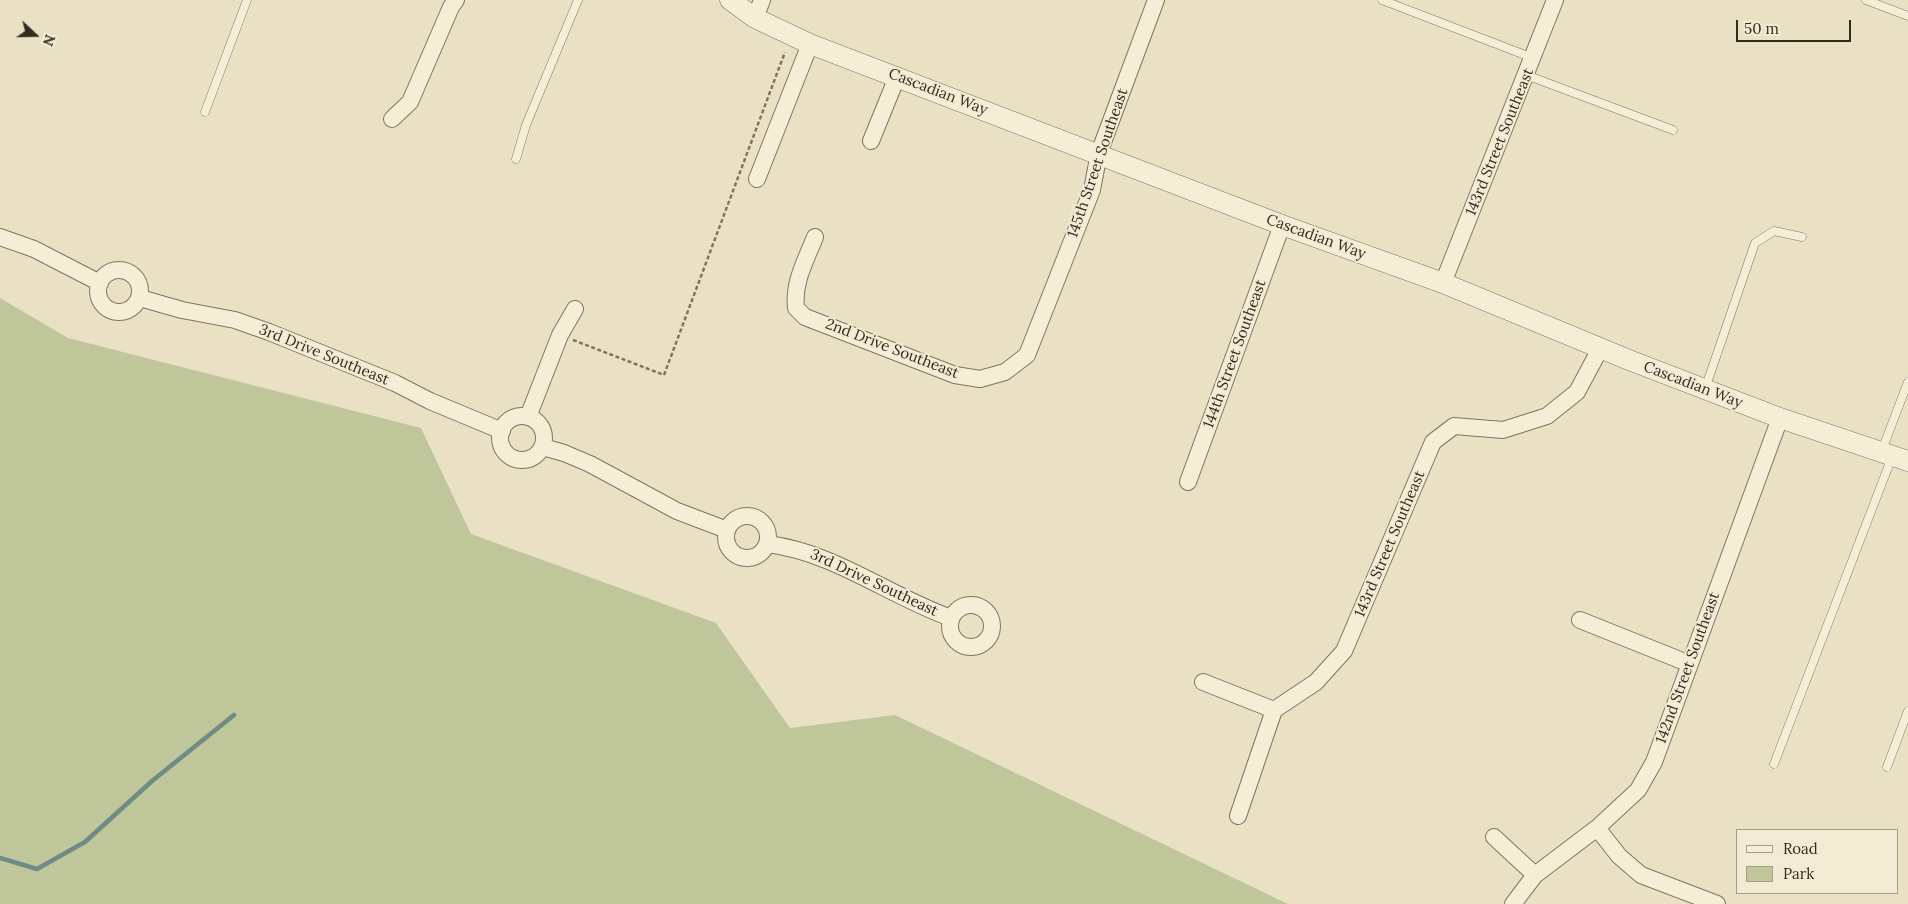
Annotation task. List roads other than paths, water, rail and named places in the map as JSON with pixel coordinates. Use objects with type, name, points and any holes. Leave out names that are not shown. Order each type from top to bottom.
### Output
[{"type":"street","points":[[392,119],[410,102],[451,7],[456,0]]},
{"type":"street","name":"Cascadian Way","points":[[730,0],[759,9],[791,35],[810,44],[1099,153],[1282,225],[1443,283],[1600,349],[1780,418],[1894,456]]},
{"type":"street","name":"145th Street Southeast","points":[[1005,372],[1027,355],[1092,190],[1099,153],[1156,0]]},
{"type":"street","name":"143rd Street Southeast","points":[[1443,283],[1555,0]]},
{"type":"street","points":[[757,179],[810,44]]},
{"type":"street","points":[[871,141],[897,77]]},
{"type":"street","name":"144th Street Southeast","points":[[1188,482],[1282,225]]},
{"type":"street","points":[[0,237],[34,250],[100,282]]},
{"type":"street","name":"2nd Drive Southeast","points":[[815,237],[797,281],[794,295],[796,308],[805,317],[955,375],[980,380],[1005,372]]},
{"type":"street","points":[[116,270],[130,273],[139,284],[140,298],[137,304],[126,312],[112,312],[105,308],[98,296],[100,282],[109,272],[116,270]]},
{"type":"street","name":"3rd Drive Southeast","points":[[140,298],[182,310],[235,320],[269,332],[395,383],[430,401],[502,431]]},
{"type":"street","points":[[528,417],[560,335],[575,309]]},
{"type":"street","name":"143rd Street Southeast","points":[[1274,710],[1316,682],[1344,652],[1433,442],[1454,426],[1503,430],[1547,416],[1577,392],[1600,349]]},
{"type":"street","points":[[528,417],[535,421],[543,433],[543,448],[532,458],[525,460],[511,457],[502,446],[502,431],[509,421],[515,418],[528,417]]},
{"type":"street","name":"142nd Street Southeast","points":[[1513,904],[1535,875],[1597,828],[1638,790],[1654,762],[1780,418]]},
{"type":"street","points":[[543,448],[564,453],[590,464],[677,511],[727,530]]},
{"type":"street","points":[[741,516],[755,517],[765,525],[768,531],[768,544],[758,556],[744,558],[737,556],[727,545],[727,530],[735,519],[741,516]]},
{"type":"street","name":"3rd Drive Southeast","points":[[768,544],[808,552],[865,577],[923,608],[951,618]]},
{"type":"street","points":[[1580,620],[1690,664]]},
{"type":"street","points":[[1203,682],[1274,710],[1238,816]]},
{"type":"street","points":[[1597,828],[1619,856],[1641,875],[1717,904]]},
{"type":"street","points":[[1494,837],[1535,875]]},
{"type":"lane","points":[[205,112],[247,0]]},
{"type":"lane","points":[[516,159],[526,125],[578,0]]},
{"type":"lane","points":[[1382,0],[1533,58]]},
{"type":"lane","points":[[1866,0],[1908,16]]},
{"type":"lane","points":[[1526,75],[1673,130]]},
{"type":"lane","points":[[1705,389],[1755,243],[1774,231],[1802,237]]},
{"type":"lane","points":[[1774,764],[1894,456],[1908,382]]},
{"type":"lane","points":[[1887,767],[1908,711]]},
{"type":"waterway","points":[[0,858],[37,869],[85,842],[152,781],[234,715]]}]
